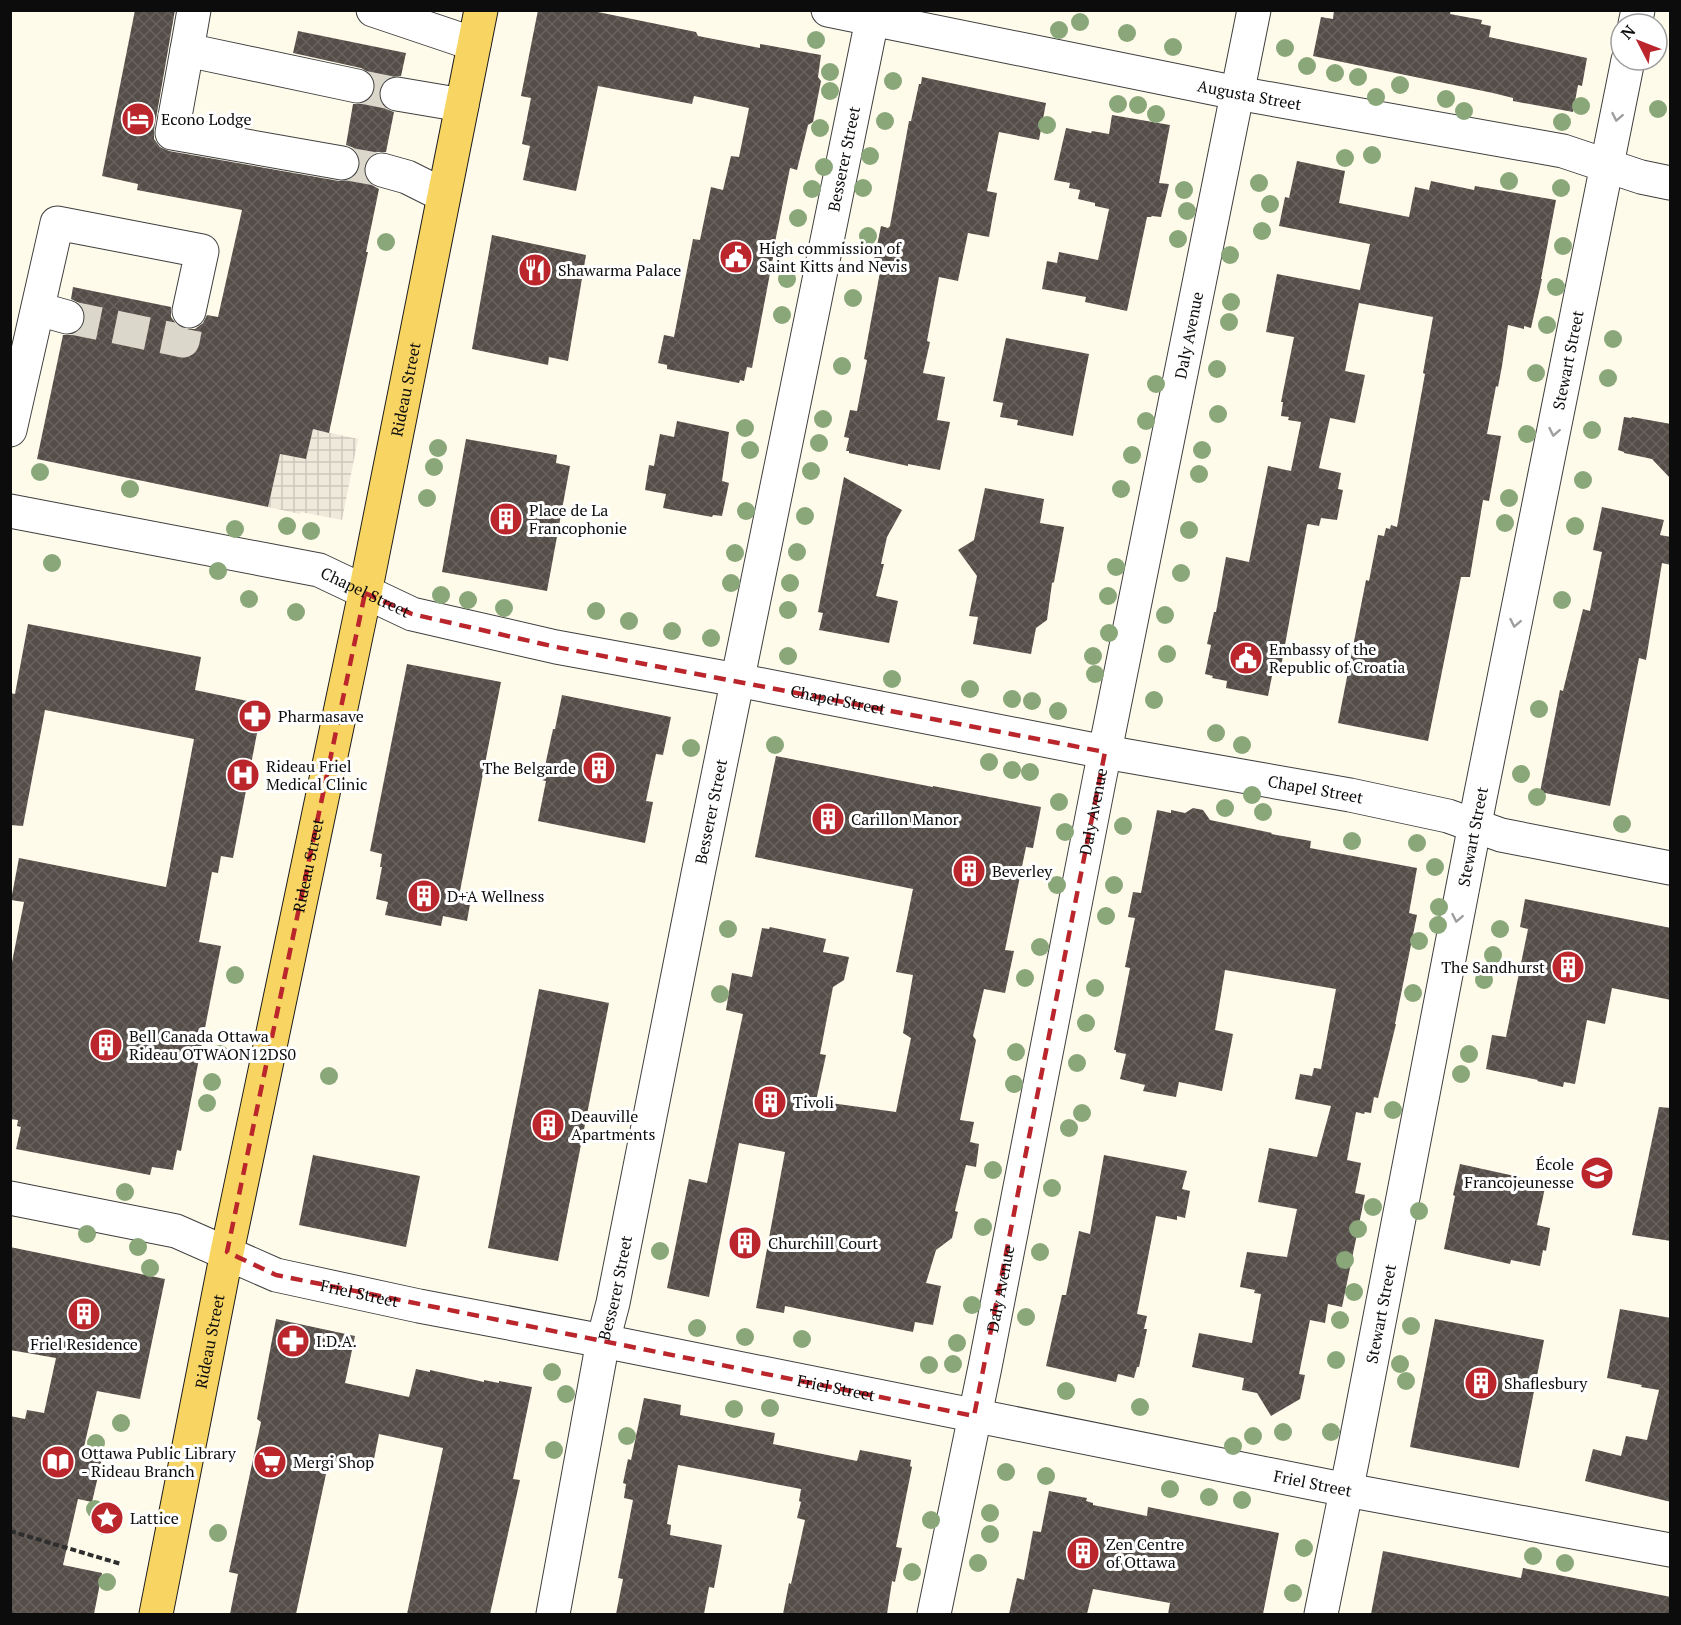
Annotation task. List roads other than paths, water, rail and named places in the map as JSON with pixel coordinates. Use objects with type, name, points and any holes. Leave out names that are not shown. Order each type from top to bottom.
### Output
[{"type":"main road","name":"Rideau Street","points":[[156,1614],[227,1252],[365,593],[481,10]]},
{"type":"street","points":[[194,10],[172,133],[342,163]]},
{"type":"street","points":[[373,10],[474,44]]},
{"type":"street","name":"Augusta Street","points":[[828,10],[873,15],[1237,93],[1563,151],[1641,177],[1671,183]]},
{"type":"street","name":"Daly Avenue","points":[[934,1614],[1254,10]]},
{"type":"street","name":"Besserer Street","points":[[553,1614],[603,1341],[613,1303],[873,15]]},
{"type":"street","points":[[187,50],[357,86]]},
{"type":"street","name":"Stewart Street","points":[[1321,1614],[1626,72]]},
{"type":"street","points":[[398,94],[462,105]]},
{"type":"street","points":[[382,170],[407,177],[443,195]]},
{"type":"street","points":[[10,430],[52,313],[57,223],[202,251],[189,311]]},
{"type":"street","name":"Chapel Street","points":[[10,511],[319,570],[412,614],[555,647],[1105,752],[1350,795],[1448,816],[1501,835],[1671,868]]},
{"type":"street","name":"Friel Street","points":[[10,1198],[176,1231],[276,1275],[418,1306],[1347,1490],[1671,1550]]},
{"type":"tunnel","points":[[357,86],[397,94]]},
{"type":"tunnel","points":[[342,163],[382,170]]},
{"type":"tunnel","points":[[67,317],[183,341],[189,311]]},
{"type":"place","name":"Econo Lodge","points":[[138,119]]},
{"type":"place","name":"High commission of Saint Kitts and Nevis","points":[[736,257]]},
{"type":"place","name":"Shawarma Palace","points":[[535,270]]},
{"type":"place","name":"Place de La Francophonie","points":[[506,519]]},
{"type":"place","name":"Embassy of the Republic of Croatia","points":[[1246,658]]},
{"type":"place","name":"Pharmasave","points":[[255,716]]},
{"type":"place","name":"The Belgarde","points":[[599,768]]},
{"type":"place","name":"Rideau Friel Medical Clinic","points":[[243,775]]},
{"type":"place","name":"Carillon Manor","points":[[828,819]]},
{"type":"place","name":"Beverley","points":[[969,871]]},
{"type":"place","name":"D+A Wellness","points":[[424,896]]},
{"type":"place","name":"The Sandhurst","points":[[1568,967]]},
{"type":"place","name":"Bell Canada Ottawa Rideau OTWAON12DS0","points":[[106,1045]]},
{"type":"place","name":"Tivoli","points":[[770,1102]]},
{"type":"place","name":"Deauville Apartments","points":[[548,1125]]},
{"type":"place","name":"École Francojeunesse","points":[[1597,1173]]},
{"type":"place","name":"Churchill Court","points":[[745,1243]]},
{"type":"place","name":"Friel Residence","points":[[84,1314]]},
{"type":"place","name":"I.D.A.","points":[[293,1341]]},
{"type":"place","name":"Shaflesbury","points":[[1481,1383]]},
{"type":"place","name":"Ottawa Public Library - Rideau Branch","points":[[58,1462]]},
{"type":"place","name":"Mergi Shop","points":[[270,1462]]},
{"type":"place","name":"Lattice","points":[[107,1518]]},
{"type":"place","name":"Zen Centre of Ottawa","points":[[1083,1553]]}]
